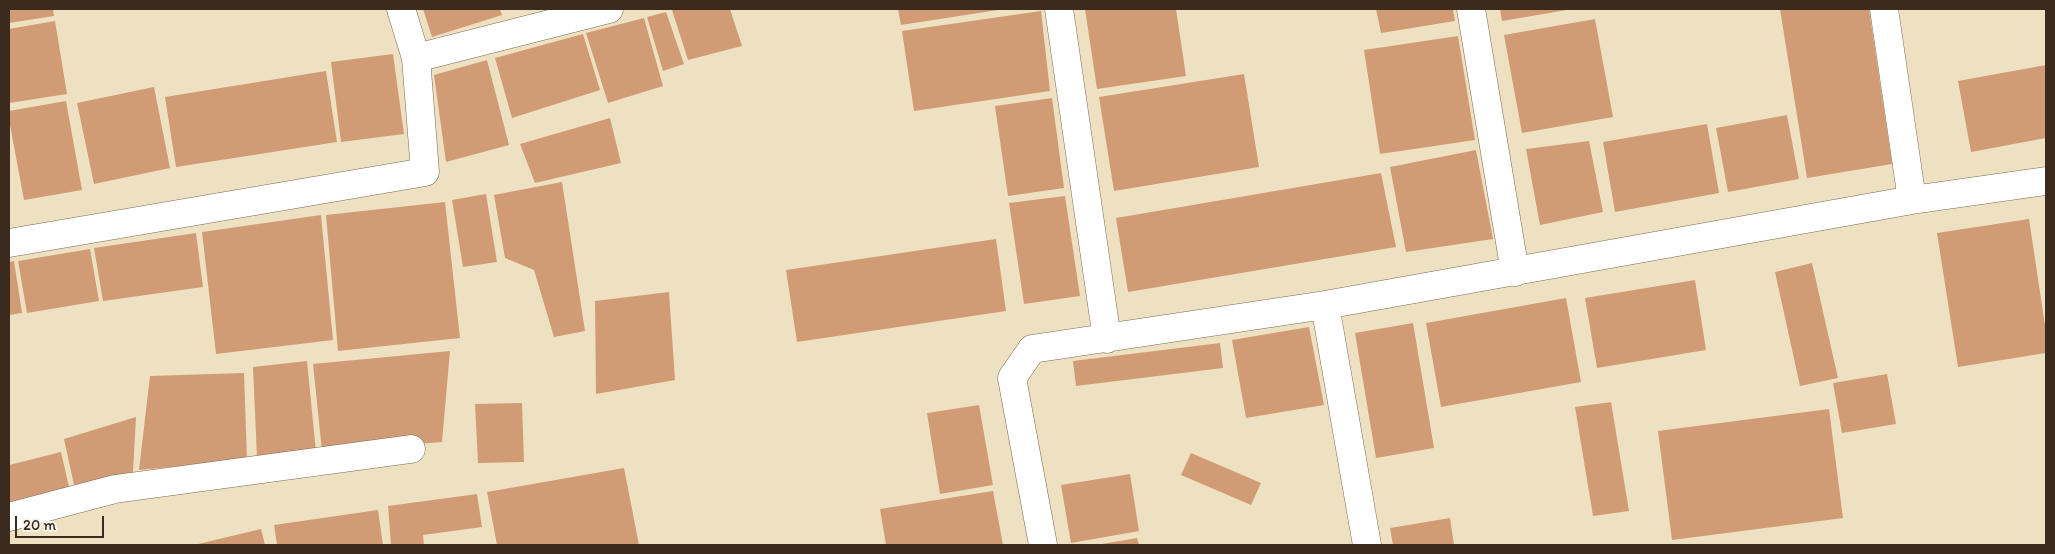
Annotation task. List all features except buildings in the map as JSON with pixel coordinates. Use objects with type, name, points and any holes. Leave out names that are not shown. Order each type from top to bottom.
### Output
[{"type":"street","points":[[9,243],[425,172],[416,58],[401,9]]},
{"type":"street","points":[[416,58],[609,9]]},
{"type":"street","points":[[1059,9],[1107,339]]},
{"type":"street","points":[[1471,9],[1515,272]]},
{"type":"street","points":[[1884,9],[1912,200]]},
{"type":"street","points":[[1043,545],[1012,378],[1032,349],[1325,305],[1912,200],[2046,181]]},
{"type":"street","points":[[1325,305],[1367,545]]},
{"type":"street","points":[[9,517],[116,489],[410,449]]}]
